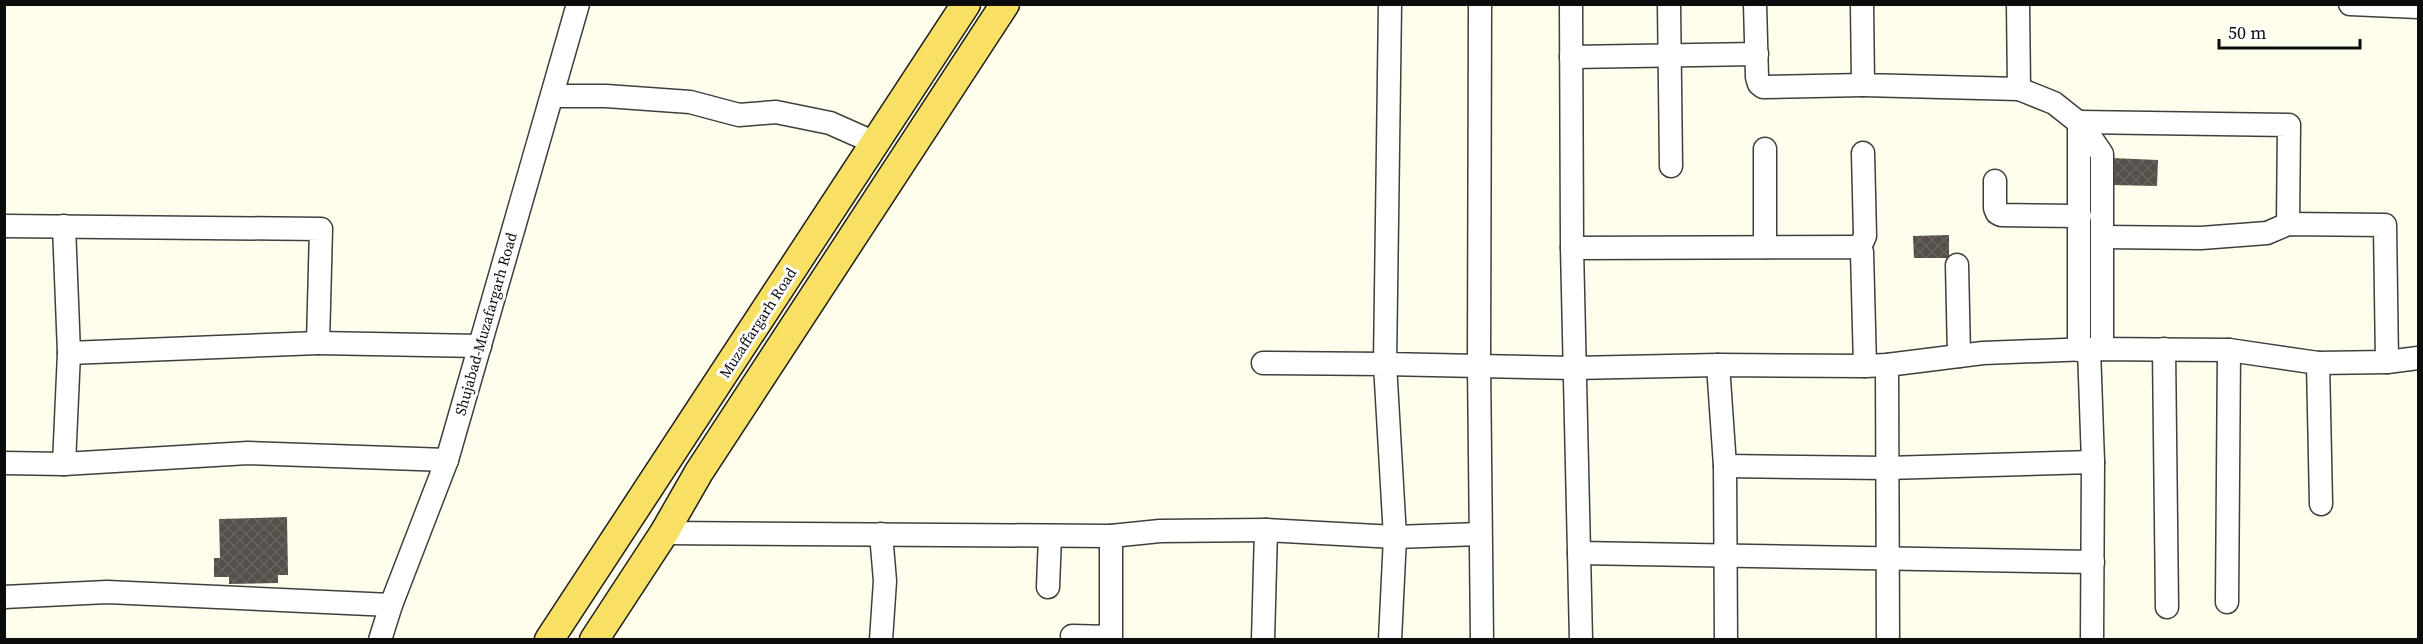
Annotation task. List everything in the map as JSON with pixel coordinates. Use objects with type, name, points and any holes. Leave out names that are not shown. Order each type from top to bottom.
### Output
[{"type":"main road","name":"Muzaffargarh Road","points":[[549,639],[966,4]]},
{"type":"main road","points":[[594,639],[664,533],[699,472],[1005,4]]},
{"type":"street","name":"Shujabad-Muzafargarh Road","points":[[380,639],[447,460],[578,4]]},
{"type":"street","points":[[1389,4],[1386,364],[1395,537],[1390,639]]},
{"type":"street","points":[[1480,4],[1479,364],[1482,639]]},
{"type":"street","points":[[1571,4],[1572,248],[1581,639]]},
{"type":"street","points":[[1669,4],[1671,166]]},
{"type":"street","points":[[1755,4],[1757,77],[1759,84],[1763,87],[1863,85],[2019,89],[2054,103],[2079,122],[2102,154],[2102,237],[2090,349]]},
{"type":"street","points":[[1862,4],[1863,85]]},
{"type":"street","points":[[2018,4],[2019,89]]},
{"type":"street","points":[[2350,4],[2418,7]]},
{"type":"street","points":[[1571,57],[1756,54]]},
{"type":"street","points":[[552,96],[606,96],[690,102],[740,115],[776,112],[830,123],[875,143]]},
{"type":"street","points":[[2079,122],[2080,216],[2090,349],[2093,462],[2092,639]]},
{"type":"street","points":[[2079,122],[2287,124],[2291,130],[2289,224]]},
{"type":"street","points":[[1765,149],[1765,247]]},
{"type":"street","points":[[1863,153],[1865,236],[1860,247],[1865,366]]},
{"type":"street","points":[[1995,180],[1995,208],[2001,215],[2080,216]]},
{"type":"street","points":[[2102,237],[2201,238],[2267,233],[2289,224],[2385,225],[2387,362]]},
{"type":"street","points":[[4,226],[321,229],[318,343]]},
{"type":"street","points":[[64,226],[69,353],[64,464]]},
{"type":"street","points":[[1572,248],[1860,247]]},
{"type":"street","points":[[1957,265],[1959,356]]},
{"type":"street","points":[[69,353],[318,343],[480,346]]},
{"type":"street","points":[[1263,363],[1479,364],[1574,368],[1718,365],[1865,366],[1959,356],[2090,349],[2164,349],[2229,350],[2318,363],[2387,362],[2418,358],[2418,376]]},
{"type":"street","points":[[2164,349],[2168,607]]},
{"type":"street","points":[[2228,602],[2229,350]]},
{"type":"street","points":[[2318,363],[2321,504]]},
{"type":"street","points":[[1718,365],[1725,466],[1726,639]]},
{"type":"street","points":[[1887,365],[1888,639]]},
{"type":"street","points":[[4,463],[64,464],[248,453],[447,460]]},
{"type":"street","points":[[1725,466],[1887,468],[2093,462]]},
{"type":"street","points":[[664,533],[1111,536],[1160,531],[1266,530],[1395,537],[1480,534]]},
{"type":"street","points":[[1263,639],[1266,530]]},
{"type":"street","points":[[881,534],[885,581],[881,639]]},
{"type":"street","points":[[1048,587],[1050,536]]},
{"type":"street","points":[[1072,636],[1111,637],[1111,536]]},
{"type":"street","points":[[1579,553],[2093,562]]},
{"type":"street","points":[[4,597],[107,592],[391,605]]},
{"type":"building","points":[[2112,158],[2158,160],[2157,186],[2111,185]]},
{"type":"building","points":[[1949,235],[1949,258],[1914,258],[1913,236]]},
{"type":"building","points":[[287,517],[288,575],[278,575],[278,583],[229,584],[229,577],[214,577],[214,558],[220,558],[219,519]]}]
